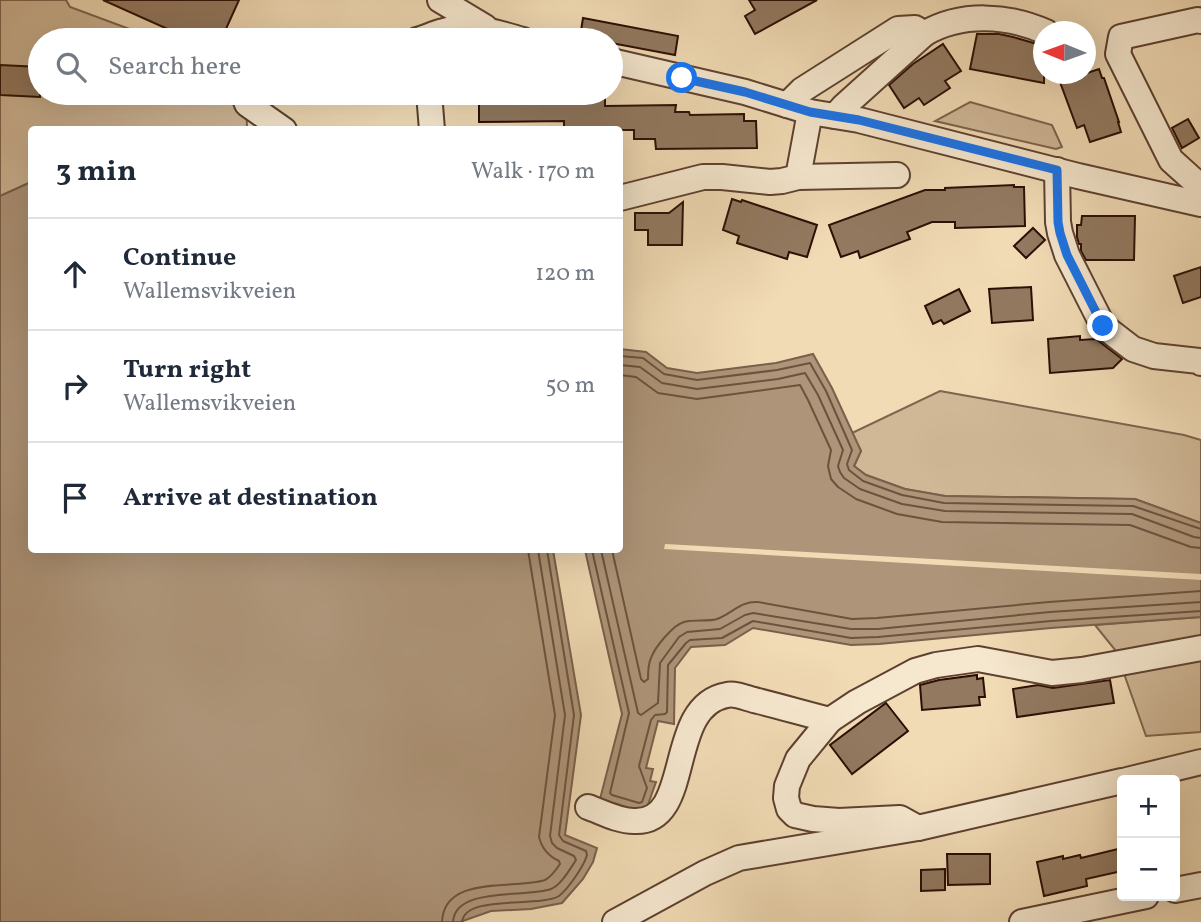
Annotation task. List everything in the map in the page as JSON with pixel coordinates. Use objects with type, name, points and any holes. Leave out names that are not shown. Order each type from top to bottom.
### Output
[{"type":"street","points":[[440,0],[490,28]]},
{"type":"street","points":[[835,116],[924,34],[944,25],[970,19],[987,18],[1033,26]]},
{"type":"street","points":[[1201,21],[1121,37],[1118,54],[1171,160],[1201,187]]},
{"type":"street","points":[[456,28],[476,28]]},
{"type":"street","points":[[798,177],[799,109],[802,90],[898,29],[915,28],[924,34]]},
{"type":"street","points":[[623,64],[745,92],[799,109],[859,120],[1201,204]]},
{"type":"street","points":[[248,105],[278,126]]},
{"type":"street","points":[[430,105],[432,126]]},
{"type":"street","points":[[1057,170],[1060,233],[1067,255],[1103,326],[1133,349],[1154,356],[1201,363]]},
{"type":"street","points":[[623,197],[703,177],[782,181],[798,177],[897,174]]},
{"type":"street","points":[[918,828],[900,818],[839,821],[813,819],[795,815],[789,809],[787,786],[798,759],[830,720],[857,702],[915,671],[936,665],[978,659],[1052,673],[1201,648]]},
{"type":"street","points":[[588,807],[624,820],[656,817],[670,794],[691,726],[701,709],[712,699],[730,694],[830,720]]},
{"type":"street","points":[[1149,775],[1201,762]]},
{"type":"street","points":[[615,922],[705,873],[739,858],[918,828],[1117,783]]},
{"type":"street","points":[[1180,889],[1201,885]]},
{"type":"street","points":[[1021,922],[1122,901]]},
{"type":"shaded area","points":[[0,0],[66,0],[70,7],[127,28],[28,28],[28,105],[246,105],[247,126],[28,126],[28,183],[0,196]]},
{"type":"shaded area","points":[[970,102],[1052,125],[1062,147],[1056,149],[935,121]]},
{"type":"shaded area","points":[[940,391],[1201,440],[1201,523],[1135,499],[945,496],[905,489],[866,475],[854,466],[861,451],[852,433]]},
{"type":"shaded area","points":[[1201,617],[1201,732],[1146,736],[1116,651],[1095,625]]},
{"type":"water","points":[[28,183],[28,553],[554,553],[581,715],[565,835],[597,848],[593,862],[583,879],[562,903],[531,909],[491,911],[460,922],[0,922],[0,196]]},
{"type":"water","points":[[623,349],[646,352],[667,368],[697,373],[776,363],[813,354],[861,451],[854,466],[866,475],[905,489],[945,496],[1135,499],[1201,523],[1201,617],[851,645],[753,628],[725,645],[691,647],[675,668],[674,724],[658,721],[646,768],[653,769],[650,781],[656,782],[645,813],[600,799],[622,714],[586,553],[623,553]]},
{"type":"pier","points":[[665,544],[1201,574],[1201,580],[664,549]]},
{"type":"building","points":[[103,0],[239,0],[226,28],[165,28]]},
{"type":"building","points":[[749,0],[817,0],[755,34],[745,16],[755,10]]},
{"type":"building","points":[[583,18],[678,36],[675,55],[623,45],[623,28],[581,28]]},
{"type":"building","points":[[977,34],[999,34],[1033,43],[1033,81],[970,69]]},
{"type":"building","points":[[943,44],[961,71],[945,81],[950,88],[924,105],[919,98],[904,108],[889,85],[913,64]]},
{"type":"building","points":[[0,65],[28,66],[28,96],[0,95]]},
{"type":"building","points":[[1099,69],[1104,78],[1121,132],[1090,142],[1084,125],[1077,128],[1061,84],[1096,84],[1096,70]]},
{"type":"building","points":[[479,105],[676,105],[675,112],[689,112],[690,115],[744,114],[744,121],[756,121],[757,148],[656,149],[655,139],[634,139],[634,130],[623,130],[623,126],[564,126],[564,121],[479,122]]},
{"type":"building","points":[[1188,119],[1199,138],[1182,148],[1172,128]]},
{"type":"building","points":[[1014,185],[1024,187],[1025,226],[955,228],[955,222],[932,222],[907,232],[910,239],[860,258],[858,251],[841,257],[829,225],[925,190]]},
{"type":"building","points":[[732,199],[817,225],[807,257],[789,252],[787,259],[737,243],[739,236],[723,230]]},
{"type":"building","points":[[683,202],[682,245],[648,245],[648,230],[635,230],[635,213],[669,213]]},
{"type":"building","points":[[1082,216],[1135,216],[1134,260],[1086,260],[1077,237],[1077,225],[1081,225]]},
{"type":"building","points":[[1033,228],[1045,240],[1026,258],[1014,246]]},
{"type":"building","points":[[1201,267],[1201,297],[1183,303],[1174,276]]},
{"type":"building","points":[[1031,287],[1033,320],[992,323],[989,289]]},
{"type":"building","points":[[959,289],[970,311],[944,324],[941,320],[933,324],[925,306]]},
{"type":"building","points":[[1080,336],[1080,340],[1096,339],[1122,359],[1113,368],[1050,373],[1048,339]]},
{"type":"building","points":[[977,675],[977,679],[983,678],[985,697],[979,697],[980,705],[922,710],[920,685]]},
{"type":"building","points":[[1110,680],[1114,703],[1017,717],[1013,689],[1038,685],[1053,688]]},
{"type":"building","points":[[886,703],[908,731],[852,774],[830,745]]},
{"type":"building","points":[[1117,849],[1117,872],[1086,879],[1087,886],[1044,896],[1037,862],[1063,856],[1063,859],[1080,855],[1081,858]]},
{"type":"building","points":[[947,854],[990,854],[990,884],[948,885]]},
{"type":"building","points":[[945,869],[945,890],[921,891],[921,870]]},
{"type":"route","points":[[682,78],[745,92],[810,112],[859,120],[1057,170],[1060,233],[1067,255],[1103,326]]}]
